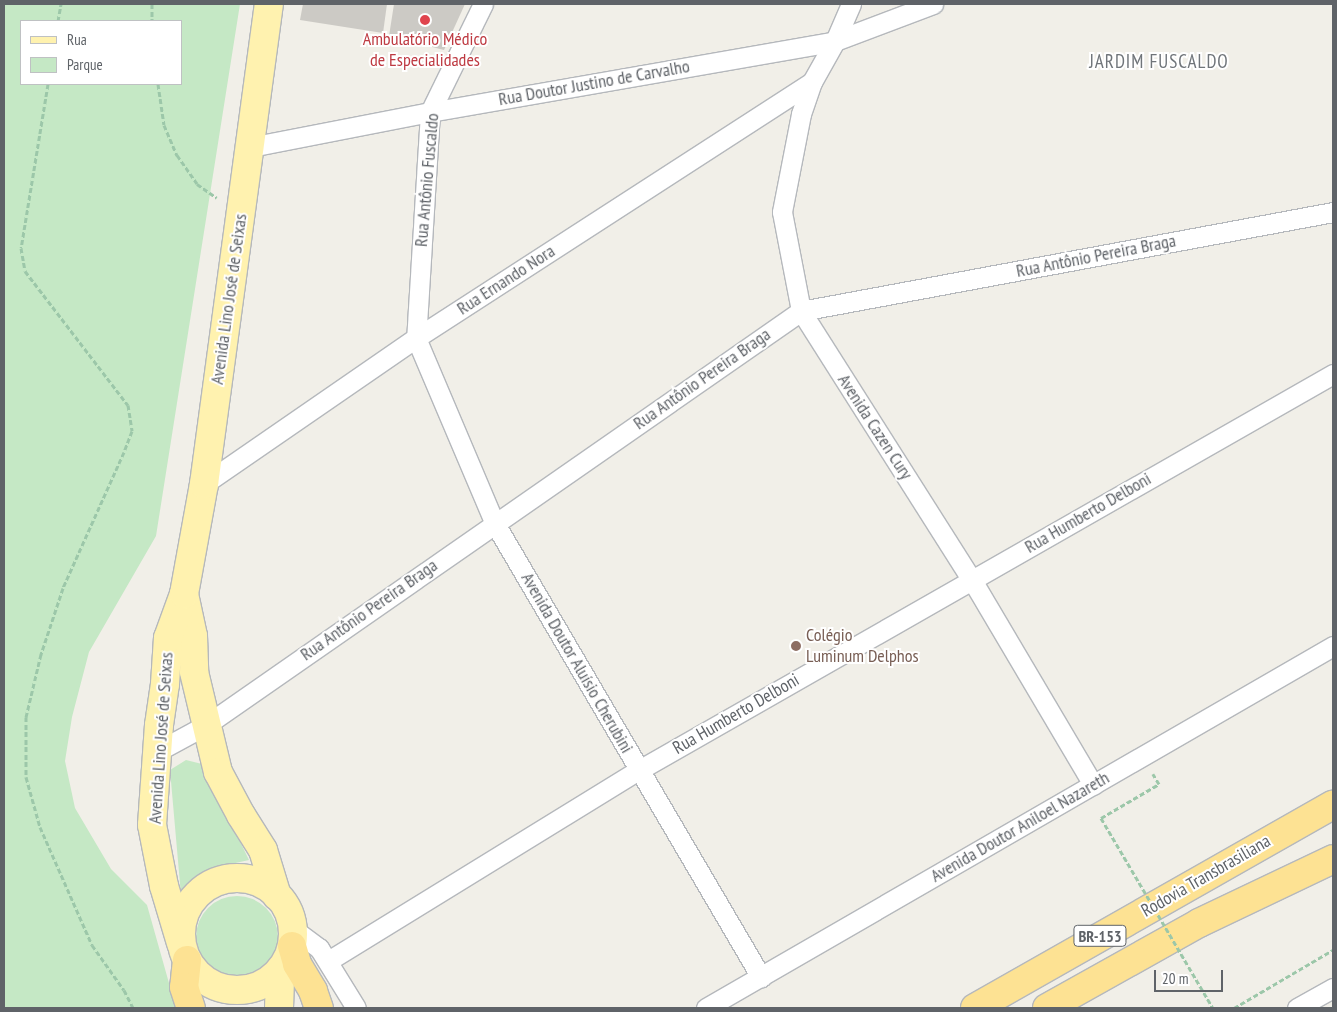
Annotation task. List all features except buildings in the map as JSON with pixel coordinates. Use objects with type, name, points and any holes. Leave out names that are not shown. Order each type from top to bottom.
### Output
[{"type":"highway","name":"Rodovia Transbrasiliana","points":[[975,1008],[1333,804]]},
{"type":"highway","name":"Rodovia Transbrasiliana","points":[[1047,1008],[1199,923],[1333,859]]},
{"type":"highway","points":[[292,937],[297,964],[313,992],[319,1008]]},
{"type":"highway","points":[[190,961],[184,987],[190,1008]]},
{"type":"main road","name":"Avenida Lino José de Seixas","points":[[218,1008],[190,961],[164,886],[152,825],[156,752],[165,684],[168,638],[184,594],[204,484],[269,4]]},
{"type":"main road","name":"Avenida Lino José de Seixas","points":[[184,594],[192,636],[194,672],[218,772],[241,815],[263,850],[277,896]]},
{"type":"main road","points":[[279,1008],[280,970],[292,937],[288,911],[277,896],[263,885],[247,879],[229,879],[212,884],[198,894],[187,908],[181,925],[190,961],[218,987],[234,991],[252,989],[267,982],[280,970]]},
{"type":"street","name":"Rua Antônio Fuscaldo","points":[[416,338],[430,112],[483,4]]},
{"type":"street","name":"Avenida Cazen Cury","points":[[851,4],[835,41],[812,82],[802,114],[782,212],[801,311],[972,580],[1093,785]]},
{"type":"street","name":"Rua Doutor Justino de Carvalho","points":[[250,147],[430,112],[835,41],[933,4]]},
{"type":"street","name":"Rua Ernando Nora","points":[[204,484],[416,338],[812,82]]},
{"type":"street","name":"Rua Antônio Pereira Braga","points":[[156,752],[206,724],[494,522],[801,311],[1333,212]]},
{"type":"street","name":"Avenida Doutor Aluísio Cherubini","points":[[416,338],[494,522],[761,977]]},
{"type":"street","name":"Rua Humberto Delboni","points":[[328,961],[639,770],[1333,374]]},
{"type":"street","name":"Avenida Doutor Aniloel Nazareth","points":[[706,1008],[1333,646]]},
{"type":"street","points":[[292,937],[320,948],[356,1008]]},
{"type":"street","points":[[1297,1008],[1333,988]]},
{"type":"path","points":[[58,20],[61,4]]},
{"type":"path","points":[[152,4],[152,20]]},
{"type":"path","points":[[48,85],[21,248],[25,271],[128,405],[132,430],[63,588],[41,654],[26,717],[26,777],[40,827],[92,945],[124,990],[133,1008]]},
{"type":"path","points":[[158,85],[164,125],[177,156],[197,184],[241,215]]},
{"type":"path","points":[[1143,756],[1159,784],[1101,818],[1213,1008]]},
{"type":"path","points":[[1234,1008],[1333,950]]},
{"type":"green space","points":[[4,4],[240,4],[156,536],[89,652],[72,717],[65,761],[75,808],[111,869],[147,905],[176,1008],[4,1008]]},
{"type":"green space","points":[[186,760],[202,764],[249,860],[213,868],[181,895],[170,770]]},
{"type":"green space","points":[[237,896],[253,899],[266,908],[275,921],[278,937],[275,953],[266,966],[253,975],[237,978],[221,975],[208,966],[199,953],[196,937],[199,921],[208,908],[221,899]]},
{"type":"place","name":"Ambulatório Médico de Especialidades","points":[[425,20]]},
{"type":"place","name":"Colégio Luminum Delphos","points":[[796,646]]},
{"type":"district","name":"JARDIM FUSCALDO","points":[[1159,62]]}]
